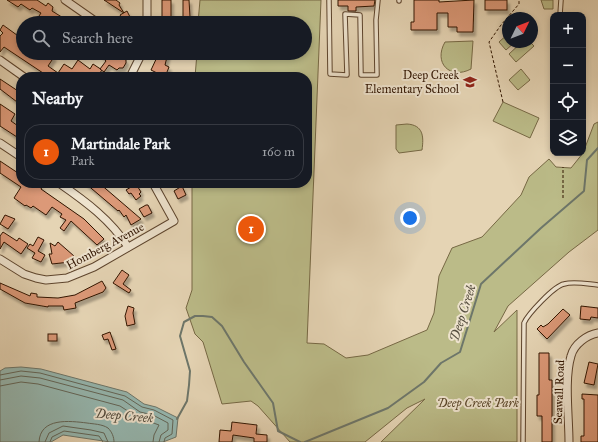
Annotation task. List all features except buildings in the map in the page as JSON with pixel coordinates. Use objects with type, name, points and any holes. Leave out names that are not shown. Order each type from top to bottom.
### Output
[{"type":"street","points":[[65,0],[88,16]]},
{"type":"street","points":[[147,0],[147,16]]},
{"type":"street","points":[[0,60],[17,72]]},
{"type":"street","points":[[132,72],[138,60]]},
{"type":"street","points":[[0,143],[16,154]]},
{"type":"street","points":[[66,188],[102,216],[116,230],[128,246]]},
{"type":"street","name":"Homberg Avenue","points":[[0,259],[24,274],[36,278],[56,280],[80,273],[174,221],[156,188]]},
{"type":"street","name":"Seawall Road","points":[[569,442],[569,368],[571,354],[579,343],[587,336],[598,333]]},
{"type":"lane","points":[[329,0],[330,74],[347,75],[345,14],[360,15],[361,75],[376,75],[376,20],[378,0]]},
{"type":"lane","points":[[560,12],[561,0]]},
{"type":"lane","points":[[523,442],[524,323],[529,315],[560,285],[577,283],[598,285]]},
{"type":"path","points":[[503,102],[489,42],[519,4],[519,0]]},
{"type":"path","points":[[563,198],[564,166]]},
{"type":"green space","name":"Deep Creek Park","points":[[200,0],[321,0],[307,343],[324,344],[346,358],[368,355],[427,330],[434,313],[439,276],[452,248],[482,237],[521,195],[529,177],[549,159],[556,167],[571,168],[581,156],[586,156],[586,145],[594,124],[598,122],[598,230],[569,252],[508,306],[494,332],[517,310],[517,442],[381,442],[425,399],[407,408],[365,442],[290,442],[258,406],[251,401],[222,404],[203,342],[195,334],[186,308],[192,290],[192,188],[312,188],[312,72],[195,72],[196,60],[312,60],[312,16],[199,16]]},
{"type":"green space","points":[[541,0],[553,0],[553,9],[544,9]]},
{"type":"green space","points":[[473,41],[471,69],[463,72],[456,72],[450,71],[446,68],[442,63],[441,57],[445,42]]},
{"type":"green space","points":[[516,48],[532,48],[516,62],[509,54]]},
{"type":"green space","points":[[521,69],[530,80],[518,90],[509,80]]},
{"type":"green space","points":[[503,102],[539,118],[530,138],[493,121]]},
{"type":"green space","points":[[407,124],[416,127],[421,132],[423,140],[422,150],[399,153],[396,149],[396,125]]},
{"type":"water","points":[[21,367],[41,369],[127,392],[144,404],[156,407],[178,418],[176,437],[163,442],[110,442],[63,435],[51,442],[0,442],[0,371],[5,368]]},
{"type":"waterway","name":"Deep Creek","points":[[305,442],[388,408],[424,382],[441,363],[460,352],[481,284],[541,228],[584,191],[587,160],[598,148]]},
{"type":"waterway","name":"Deep Creek","points":[[177,419],[187,401],[189,385],[190,371],[180,336],[184,322],[195,316],[212,317],[222,326],[244,362],[273,403],[278,431],[300,442]]},
{"type":"place","name":"Deep Creek Elementary School","points":[[470,82]]},
{"type":"place","name":"Martindale Park","points":[[251,229]]}]
